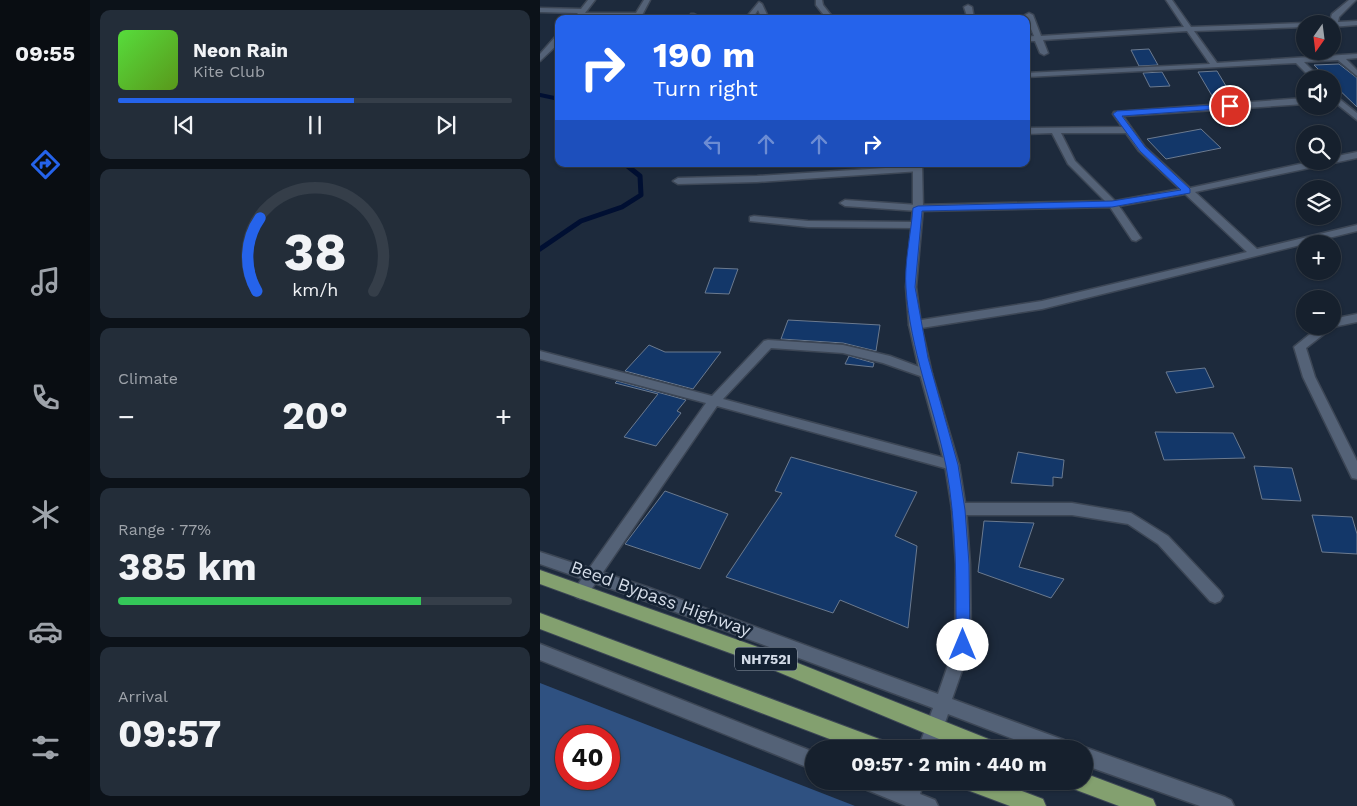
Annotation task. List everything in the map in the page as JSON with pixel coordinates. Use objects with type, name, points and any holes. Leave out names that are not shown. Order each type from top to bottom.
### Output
[{"type":"highway","name":"Beed Bypass Highway","points":[[540,577],[755,654],[965,740]]},
{"type":"highway","name":"NH752I","points":[[540,620],[858,740]]},
{"type":"highway","points":[[1093,787],[1146,806]]},
{"type":"highway","points":[[994,790],[1036,806]]},
{"type":"street","points":[[540,10],[580,15],[592,0]]},
{"type":"street","points":[[638,15],[647,0]]},
{"type":"street","points":[[819,0],[820,5],[828,15]]},
{"type":"street","points":[[1169,0],[1215,66]]},
{"type":"street","points":[[1336,15],[1352,0]]},
{"type":"street","points":[[751,15],[759,4],[764,15]]},
{"type":"street","points":[[968,7],[970,15]]},
{"type":"street","points":[[1030,18],[1044,53]]},
{"type":"street","points":[[1341,25],[1357,24]]},
{"type":"street","points":[[1030,40],[1188,29],[1296,25]]},
{"type":"street","points":[[540,46],[555,46]]},
{"type":"street","points":[[540,59],[555,46]]},
{"type":"street","points":[[1341,57],[1357,56]]},
{"type":"street","points":[[1341,58],[1357,74]]},
{"type":"street","points":[[1030,75],[1298,60],[1308,70]]},
{"type":"street","points":[[1256,254],[1142,149],[1117,114],[1296,102]]},
{"type":"street","points":[[1341,104],[1357,117]]},
{"type":"street","points":[[1030,131],[1129,130]]},
{"type":"street","points":[[1054,131],[1070,162],[1083,172],[1112,204],[1136,238]]},
{"type":"street","points":[[1341,158],[1357,155]]},
{"type":"street","points":[[678,181],[757,179],[917,167],[918,208],[910,287],[915,325],[926,374],[952,465],[959,510],[963,564],[963,645],[929,740]]},
{"type":"street","points":[[845,203],[918,208],[1112,204],[1187,191],[1296,168]]},
{"type":"street","points":[[754,219],[808,224],[915,225]]},
{"type":"street","points":[[915,325],[1042,305],[1357,228]]},
{"type":"street","points":[[1341,321],[1357,318]]},
{"type":"street","points":[[1316,335],[1300,347],[1309,377],[1357,474]]},
{"type":"street","points":[[581,592],[714,401],[768,344],[843,349],[886,358],[926,374]]},
{"type":"street","points":[[540,354],[952,465]]},
{"type":"street","points":[[959,510],[1072,509],[1131,518],[1163,540],[1215,596]]},
{"type":"street","points":[[540,558],[1040,740]]},
{"type":"street","points":[[540,652],[805,756]]},
{"type":"street","points":[[1093,759],[1225,806]]},
{"type":"street","points":[[889,790],[929,806]]},
{"type":"street","points":[[910,798],[913,790]]},
{"type":"shaded area","points":[[540,683],[805,786],[805,790],[814,790],[855,806],[540,806]]},
{"type":"building","points":[[1149,49],[1158,65],[1139,66],[1131,50]]},
{"type":"building","points":[[1339,64],[1357,78],[1357,107],[1341,92],[1341,70],[1319,70],[1314,65]]},
{"type":"building","points":[[1217,71],[1235,101],[1215,101],[1198,72]]},
{"type":"building","points":[[1162,72],[1170,86],[1150,87],[1143,73]]},
{"type":"building","points":[[1201,129],[1221,148],[1166,159],[1147,139]]},
{"type":"building","points":[[714,268],[738,269],[729,294],[705,293]]},
{"type":"building","points":[[788,320],[880,325],[876,351],[843,343],[781,339]]},
{"type":"building","points":[[649,345],[665,352],[721,352],[693,389],[625,371]]},
{"type":"building","points":[[849,356],[874,363],[873,367],[845,364]]},
{"type":"building","points":[[1205,368],[1214,387],[1176,393],[1166,372]]},
{"type":"building","points":[[617,381],[686,400],[677,411],[681,413],[656,446],[624,437],[658,394],[615,383]]},
{"type":"building","points":[[1155,432],[1233,433],[1245,458],[1164,460]]},
{"type":"building","points":[[1018,452],[1064,460],[1062,478],[1053,477],[1053,486],[1011,483]]},
{"type":"building","points":[[791,457],[917,492],[895,536],[917,546],[908,628],[840,600],[833,613],[726,577],[782,493],[775,491]]},
{"type":"building","points":[[1254,466],[1292,468],[1301,501],[1262,499]]},
{"type":"building","points":[[665,491],[728,514],[700,569],[625,544]]},
{"type":"building","points":[[1312,515],[1352,517],[1357,534],[1357,554],[1322,552]]},
{"type":"building","points":[[984,521],[1034,523],[1019,567],[1064,579],[1051,598],[978,572]]},
{"type":"waterway","points":[[540,95],[555,98]]},
{"type":"waterway","points":[[540,249],[581,221],[622,207],[641,195],[640,176],[629,167]]},
{"type":"route","points":[[963,645],[963,564],[959,510],[952,465],[922,358],[910,287],[918,208],[1112,204],[1187,191],[1142,149],[1117,114],[1230,106]]}]
